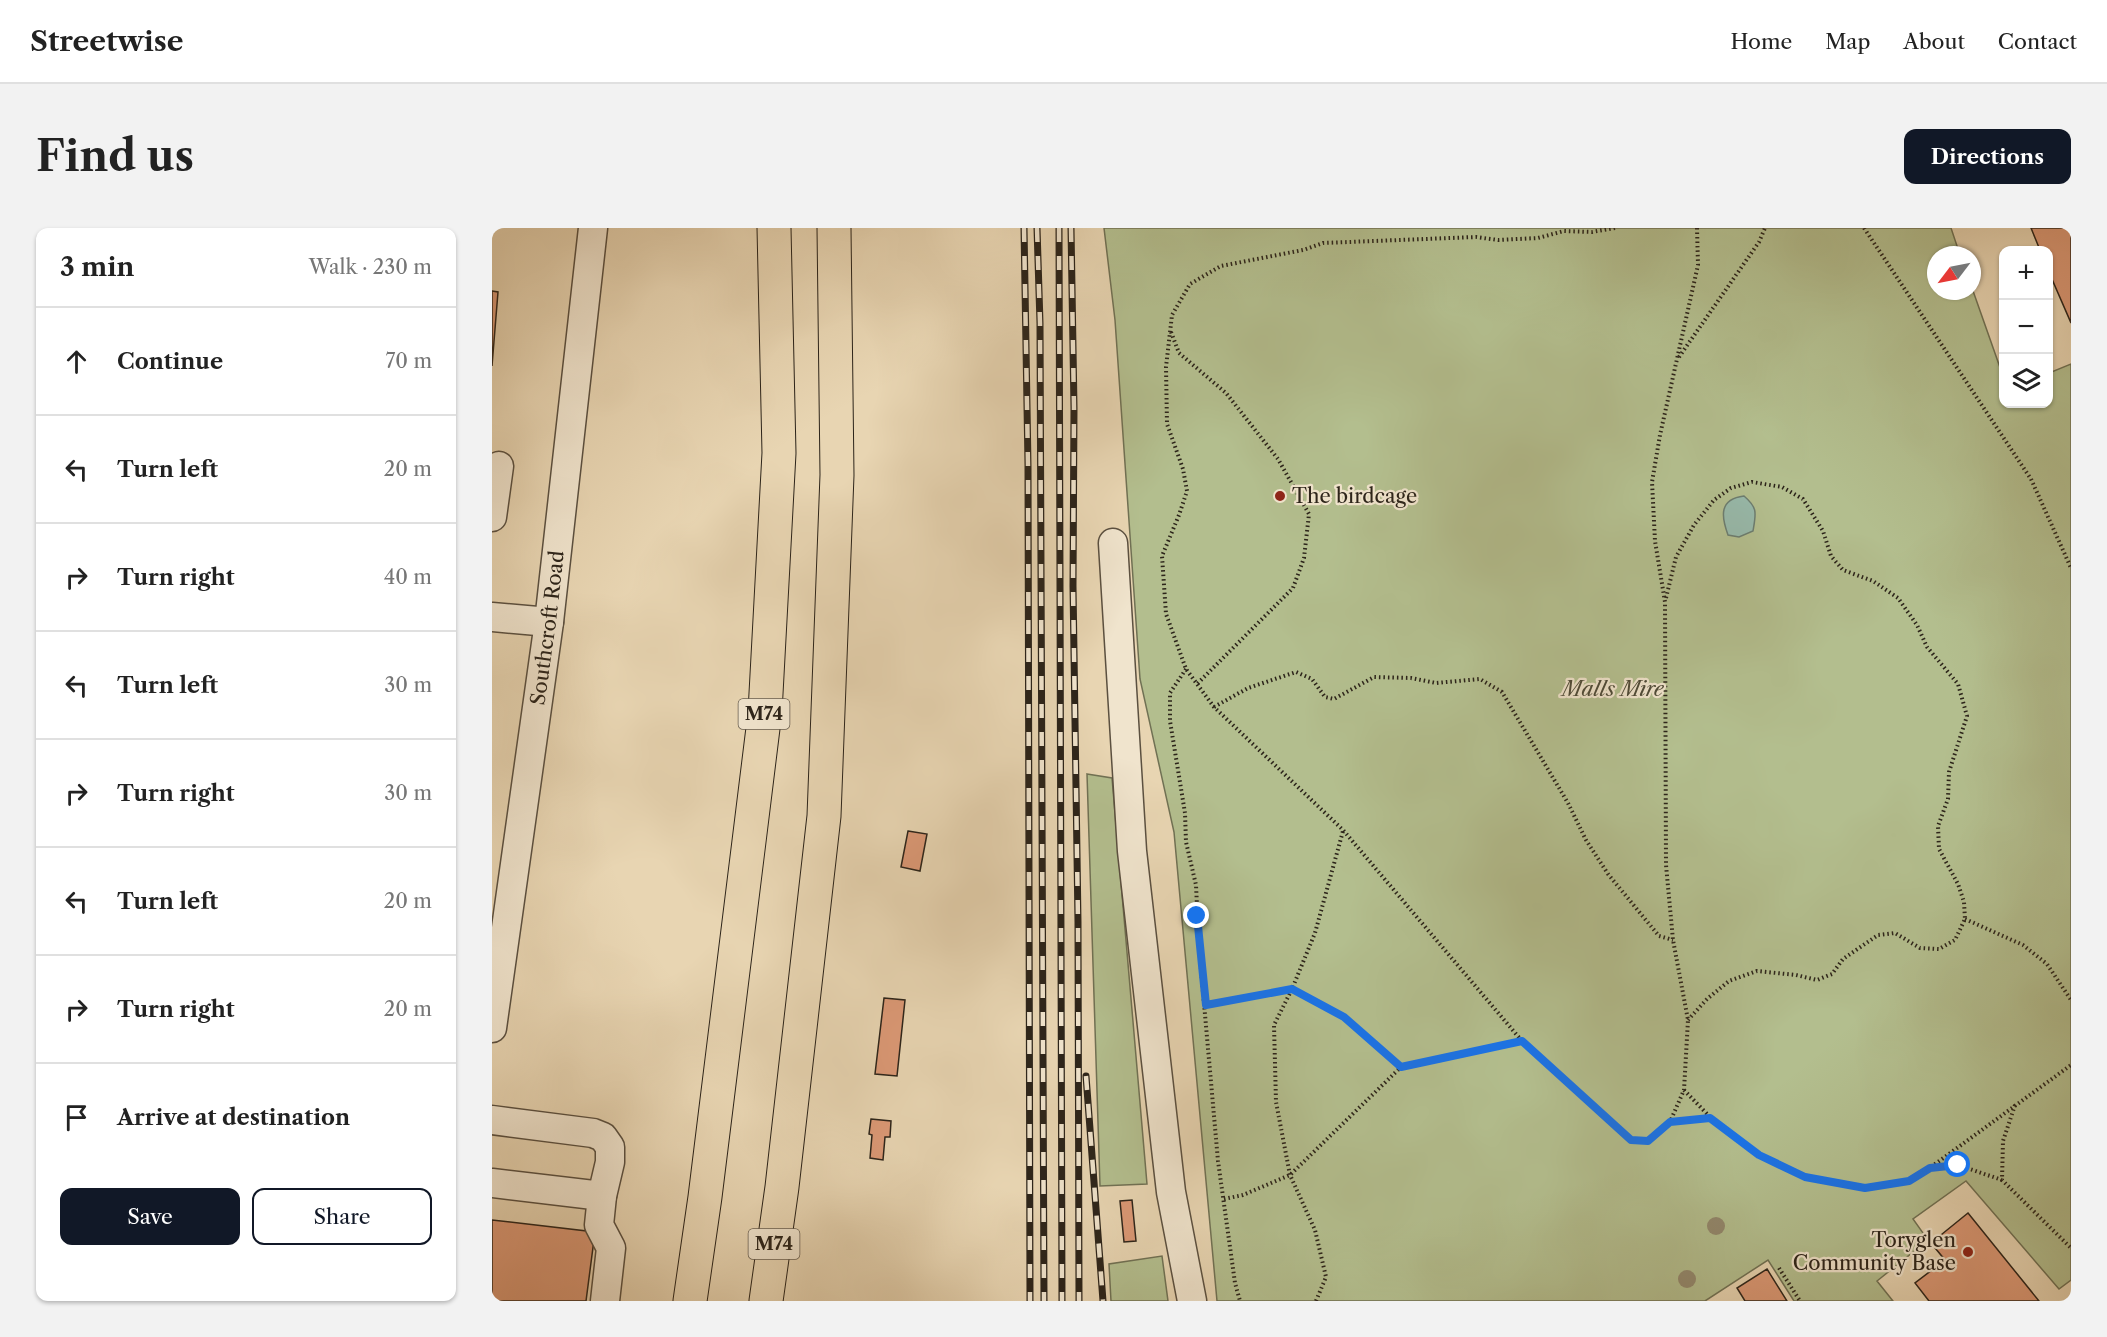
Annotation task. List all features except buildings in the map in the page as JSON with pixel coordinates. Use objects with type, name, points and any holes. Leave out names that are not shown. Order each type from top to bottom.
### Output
[{"type":"highway","name":"M74","points":[[690,1301],[707,1185],[765,712],[779,453],[774,228]]},
{"type":"highway","name":"M74","points":[[766,1301],[782,1187],[824,816],[837,475],[834,228]]},
{"type":"street","name":"Southcroft Road","points":[[492,1028],[549,622],[593,228]]},
{"type":"street","points":[[492,517],[499,466]]},
{"type":"street","points":[[1113,543],[1132,851],[1171,1192],[1192,1301]]},
{"type":"street","points":[[492,617],[549,622]]},
{"type":"street","points":[[492,1120],[592,1133],[603,1137],[610,1147],[610,1162],[602,1196],[599,1224],[611,1248],[605,1301]]},
{"type":"street","points":[[492,1184],[602,1196]]},
{"type":"path","points":[[1616,228],[1592,232],[1564,231],[1538,238],[1498,240],[1476,237],[1323,243],[1304,250],[1221,266],[1190,284],[1172,315],[1166,368],[1167,424],[1183,469],[1187,491],[1162,556],[1166,614],[1186,669],[1214,707],[1343,830],[1522,1041],[1631,1140],[1648,1141],[1670,1122],[1684,1090],[1688,1020],[1673,940],[1666,865],[1665,602],[1655,541],[1652,482],[1660,435],[1698,265],[1696,228]]},
{"type":"path","points":[[1677,360],[1760,242],[1765,228]]},
{"type":"path","points":[[1864,228],[2031,479],[2071,568]]},
{"type":"path","points":[[1170,331],[1179,353],[1226,393],[1278,459],[1309,514],[1304,558],[1293,588],[1197,684]]},
{"type":"path","points":[[1665,602],[1676,557],[1694,525],[1714,500],[1731,488],[1752,482],[1782,487],[1803,499],[1823,531],[1832,556],[1843,570],[1873,581],[1898,598],[1917,624],[1927,648],[1958,684],[1967,716],[1949,772],[1948,799],[1938,826],[1939,849],[1958,884],[1964,902],[1965,919],[1955,940],[1940,949],[1920,948],[1895,933],[1878,935],[1843,959],[1832,974],[1817,980],[1796,975],[1757,971],[1729,981],[1707,999],[1688,1020]]},
{"type":"path","points":[[1186,669],[1170,693],[1170,721],[1185,813],[1186,842],[1196,885],[1199,947],[1206,1005],[1218,1161],[1239,1301]]},
{"type":"path","points":[[1214,707],[1248,688],[1296,672],[1312,679],[1325,697],[1334,699],[1374,677],[1411,678],[1436,683],[1480,679],[1502,692],[1568,803],[1586,840],[1608,874],[1659,936],[1673,940]]},
{"type":"path","points":[[1316,1301],[1326,1277],[1315,1230],[1290,1175],[1276,1102],[1274,1025],[1315,933],[1343,830]]},
{"type":"path","points":[[1965,919],[2023,945],[2047,964],[2071,1000]]},
{"type":"path","points":[[1206,1005],[1292,989],[1344,1017],[1401,1067]]},
{"type":"path","points":[[1224,1199],[1243,1195],[1290,1175],[1401,1067],[1522,1041]]},
{"type":"path","points":[[1684,1090],[1710,1118],[1759,1155],[1805,1177],[1865,1188],[1909,1181],[2071,1065]]},
{"type":"path","points":[[2002,1180],[2003,1141],[2015,1105]]},
{"type":"path","points":[[1670,1122],[1710,1118]]},
{"type":"path","points":[[1930,1168],[1958,1165],[2002,1180],[2071,1248]]},
{"type":"path","points":[[1779,1268],[1800,1301]]},
{"type":"green space","name":"Malls Mire","points":[[1104,228],[1951,228],[1957,246],[1927,246],[1927,300],[1976,300],[1999,365],[1999,408],[2053,408],[2053,371],[2071,364],[2071,1280],[2059,1289],[1966,1181],[1913,1219],[1928,1240],[1877,1281],[1893,1301],[1794,1301],[1768,1260],[1705,1301],[1217,1301],[1174,832],[1140,679],[1115,320]]},
{"type":"green space","points":[[1087,774],[1112,778],[1147,1184],[1100,1186]]},
{"type":"green space","points":[[1162,1256],[1168,1301],[1111,1301],[1109,1264]]},
{"type":"shaded area","points":[[1744,496],[1755,511],[1753,531],[1739,537],[1728,535],[1723,515],[1726,505]]},
{"type":"railway","points":[[1024,228],[1028,465],[1030,1301]]},
{"type":"railway","points":[[1037,228],[1040,323],[1044,1301]]},
{"type":"railway","points":[[1059,228],[1062,1301]]},
{"type":"railway","points":[[1071,228],[1078,922],[1079,1301]]},
{"type":"railway","points":[[1086,1076],[1103,1301]]},
{"type":"place","name":"The birdcage","points":[[1280,496]]},
{"type":"place","name":"Toryglen Community Base","points":[[1968,1252]]},
{"type":"route","points":[[1197,916],[1206,1005],[1292,989],[1344,1017],[1401,1067],[1522,1041],[1631,1140],[1648,1141],[1670,1122],[1710,1118],[1759,1155],[1805,1177],[1865,1188],[1909,1181],[1930,1168],[1958,1165]]}]
